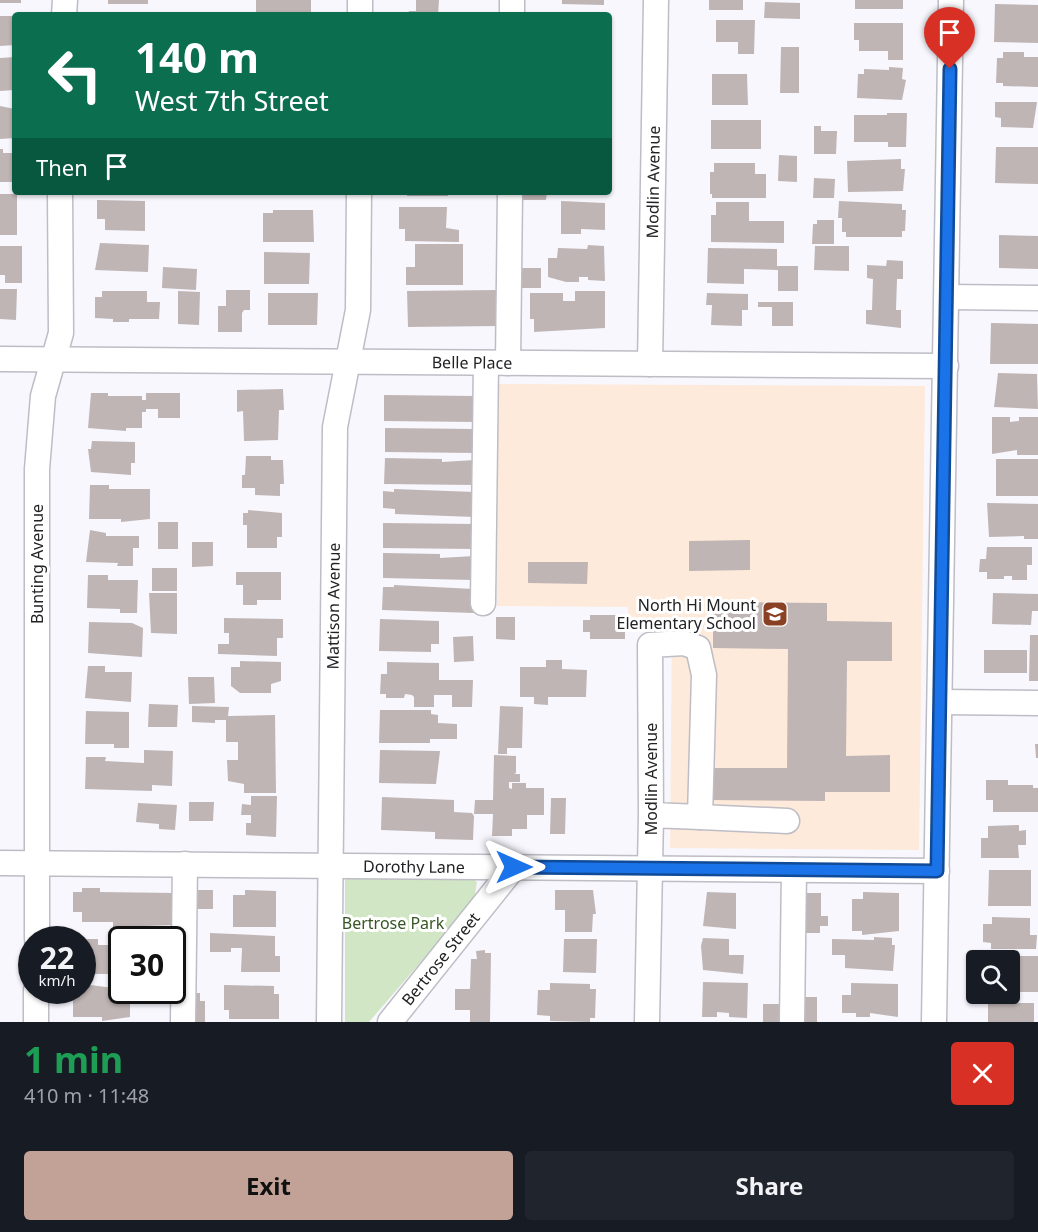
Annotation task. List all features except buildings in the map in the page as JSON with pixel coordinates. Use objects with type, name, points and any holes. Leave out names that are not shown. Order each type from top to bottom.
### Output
[{"type":"street","name":"Modlin Avenue","points":[[650,364],[656,0]]},
{"type":"street","points":[[934,1022],[951,0]]},
{"type":"street","name":"Bunting Avenue","points":[[37,926],[37,469],[39,428],[52,360],[60,333],[60,195]]},
{"type":"street","name":"Mattison Avenue","points":[[329,1022],[335,427],[358,310],[359,195]]},
{"type":"street","points":[[483,603],[510,195]]},
{"type":"street","points":[[947,297],[1038,298]]},
{"type":"street","name":"Belle Place","points":[[0,359],[946,366]]},
{"type":"street","name":"Modlin Avenue","points":[[647,1022],[651,815],[650,645],[684,643],[698,648],[701,658],[704,675],[700,817]]},
{"type":"street","points":[[940,702],[1038,703]]},
{"type":"street","points":[[651,815],[787,821]]},
{"type":"street","name":"Dorothy Lane","points":[[0,862],[937,871]]},
{"type":"street","points":[[183,1022],[185,864]]},
{"type":"street","name":"Bertrose Street","points":[[390,1022],[514,867]]},
{"type":"street","points":[[792,1022],[794,870]]},
{"type":"street","points":[[36,1004],[36,1022]]},
{"type":"shaded area","name":"North Hi Mount Elementary School","points":[[498,384],[925,386],[919,850],[670,848],[672,622],[629,621],[628,607],[497,606]]},
{"type":"green space","name":"Bertrose Park","points":[[345,876],[468,876],[477,882],[474,900],[369,1022],[345,1022]]},
{"type":"place","name":"North Hi Mount Elementary School","points":[[775,614]]},
{"type":"route","points":[[514,867],[937,871],[950,69]]}]
